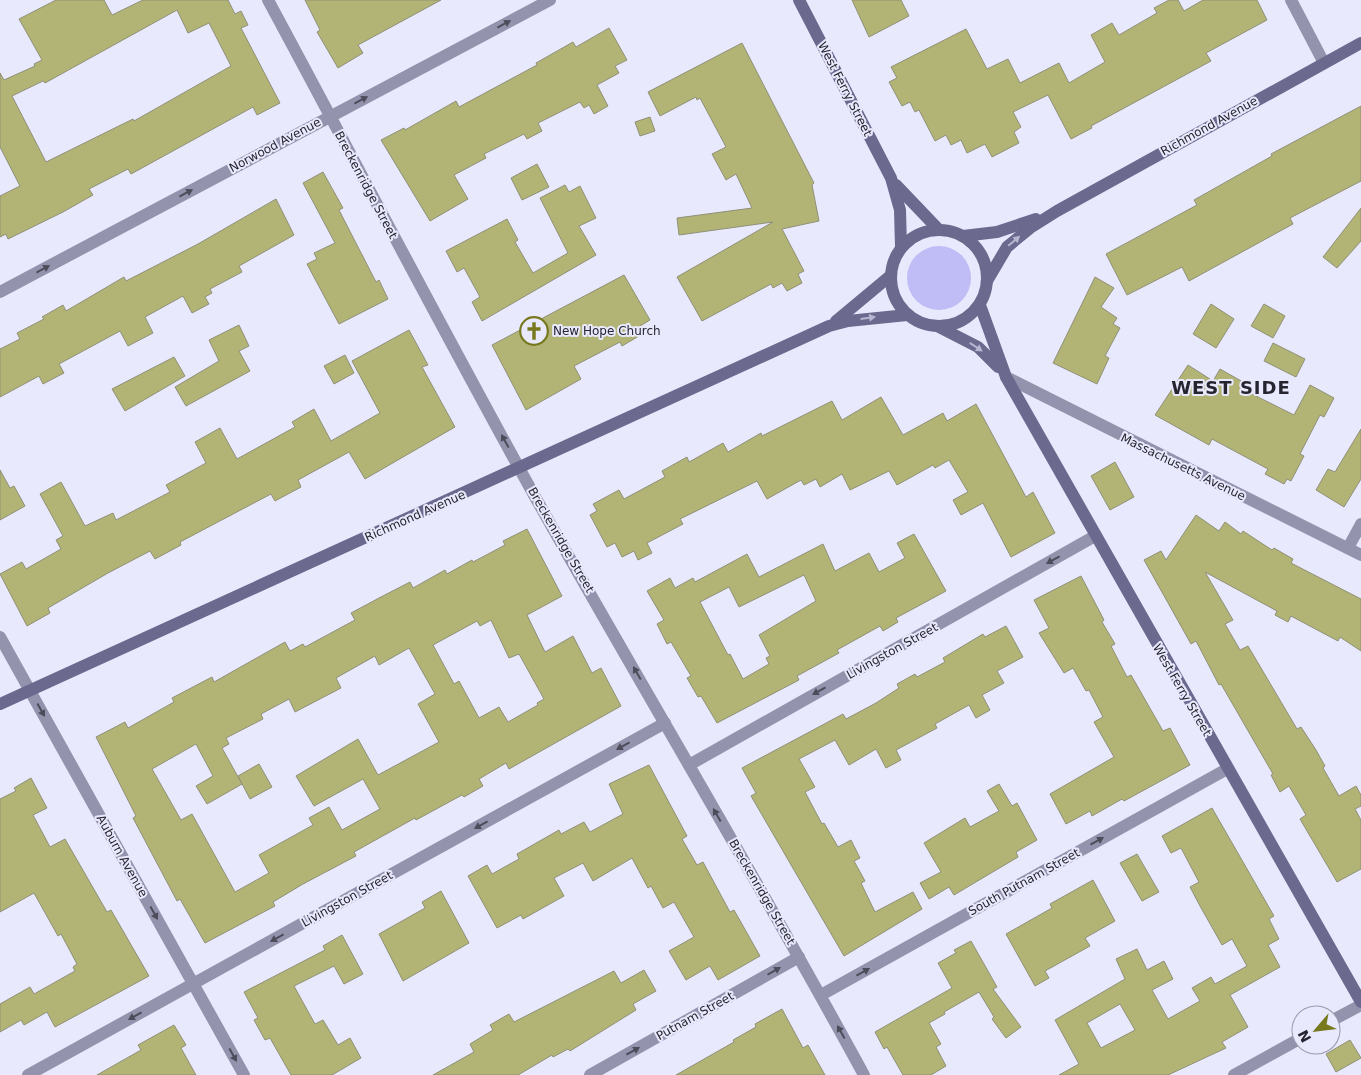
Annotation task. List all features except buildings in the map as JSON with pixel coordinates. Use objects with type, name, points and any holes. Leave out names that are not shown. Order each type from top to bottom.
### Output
[{"type":"street","name":"Breckenridge Street","points":[[268,0],[424,294],[520,469],[799,957],[864,1075]]},
{"type":"street","name":"Norwood Avenue","points":[[0,292],[550,0]]},
{"type":"street","name":"West Ferry Street","points":[[799,0],[891,178],[905,196],[939,230]]},
{"type":"street","points":[[1291,0],[1324,63]]},
{"type":"street","name":"Richmond Avenue","points":[[988,281],[1007,247],[1030,228],[1057,211],[1361,42]]},
{"type":"street","name":"West Ferry Street","points":[[891,178],[900,210],[901,247]]},
{"type":"street","name":"Richmond Avenue","points":[[963,236],[998,232],[1057,211]]},
{"type":"street","points":[[939,230],[963,236],[980,252],[986,266],[988,281],[980,305],[964,320],[939,327],[923,323],[907,315],[894,297],[890,276],[901,247],[919,234],[939,230]]},
{"type":"street","name":"Richmond Avenue","points":[[829,326],[890,276]]},
{"type":"street","name":"West Ferry Street","points":[[980,305],[1006,377],[1227,769],[1324,934],[1361,1004]]},
{"type":"street","name":"Richmond Avenue","points":[[0,704],[520,469],[829,326],[848,321],[907,315]]},
{"type":"street","name":"West Ferry Street","points":[[939,327],[986,354],[1006,377]]},
{"type":"street","name":"Massachusetts Avenue","points":[[1006,377],[1361,555]]},
{"type":"street","points":[[1348,548],[1361,524]]},
{"type":"street","name":"Livingston Street","points":[[689,765],[1095,536]]},
{"type":"street","name":"Auburn Avenue","points":[[0,636],[244,1075]]},
{"type":"street","name":"Livingston Street","points":[[28,1075],[665,723]]},
{"type":"street","name":"South Putnam Street","points":[[821,996],[1227,769]]},
{"type":"street","name":"Putnam Street","points":[[590,1075],[799,957]]},
{"type":"street","points":[[1341,1015],[1361,1004]]},
{"type":"street","points":[[1234,1075],[1291,1044]]},
{"type":"shaded area","points":[[933,246],[945,246],[962,255],[969,266],[971,278],[969,290],[962,301],[945,310],[933,310],[921,305],[912,296],[907,284],[907,272],[912,260],[921,251]]},
{"type":"place","name":"New Hope Church","points":[[534,331]]},
{"type":"district","name":"WEST SIDE","points":[[1231,387]]}]
